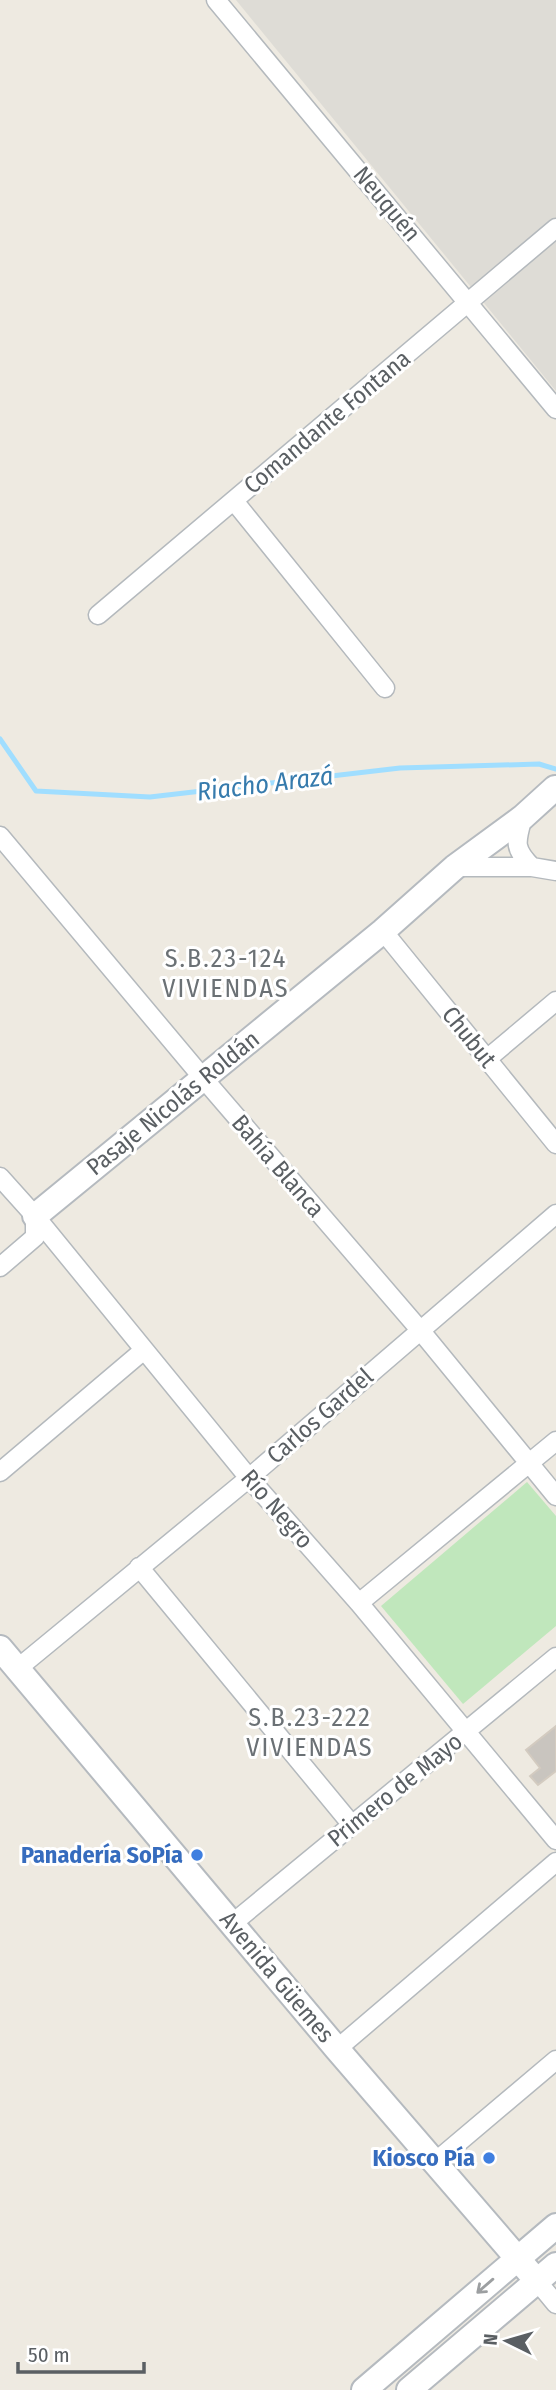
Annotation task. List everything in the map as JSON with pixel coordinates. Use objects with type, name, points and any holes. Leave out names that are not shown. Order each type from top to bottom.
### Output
[{"type":"street","name":"Neuquén","points":[[216,0],[556,409]]},
{"type":"street","name":"Comandante Fontana","points":[[98,615],[556,228]]},
{"type":"street","points":[[234,501],[385,688]]},
{"type":"street","name":"Pasaje Nicolás Roldán","points":[[35,1216],[383,931],[455,867],[523,817],[555,788]]},
{"type":"street","points":[[523,817],[517,837],[519,855],[532,867]]},
{"type":"street","name":"Bahía Blanca","points":[[2,841],[420,1330],[556,1496]]},
{"type":"street","points":[[455,867],[532,867],[556,871]]},
{"type":"street","name":"Chubut","points":[[383,931],[556,1144]]},
{"type":"street","points":[[487,1059],[556,1001]]},
{"type":"street","name":"Río Negro","points":[[0,1177],[35,1216],[249,1478],[359,1603],[556,1840]]},
{"type":"street","name":"Carlos Gardel","points":[[17,1669],[249,1478],[556,1214]]},
{"type":"street","points":[[0,1266],[35,1237],[35,1216]]},
{"type":"street","points":[[0,1472],[144,1350]]},
{"type":"street","points":[[359,1603],[556,1441]]},
{"type":"street","points":[[139,1567],[352,1825]]},
{"type":"street","name":"Avenida Güemes","points":[[0,1648],[337,2049],[556,2304]]},
{"type":"street","name":"Primero de Mayo","points":[[233,1923],[556,1657]]},
{"type":"street","points":[[337,2049],[556,1861]]},
{"type":"street","points":[[434,2163],[556,2060]]},
{"type":"street","points":[[364,2390],[556,2226]]},
{"type":"street","points":[[409,2390],[556,2265]]},
{"type":"shaded area","points":[[236,0],[556,0],[556,391]]},
{"type":"green space","points":[[527,1482],[556,1516],[556,1626],[463,1704],[381,1606]]},
{"type":"building","points":[[556,1726],[556,1771],[538,1785],[530,1776],[540,1768],[526,1750]]},
{"type":"waterway","name":"Riacho Arazá","points":[[0,739],[36,791],[150,797],[400,768],[539,764],[556,769]]},
{"type":"place","name":"Panadería SoPía","points":[[197,1855]]},
{"type":"place","name":"Kiosco Pía","points":[[489,2158]]},
{"type":"district","name":"S.B.23-124 VIVIENDAS","points":[[226,973]]},
{"type":"district","name":"S.B.23-222 VIVIENDAS","points":[[310,1732]]}]
